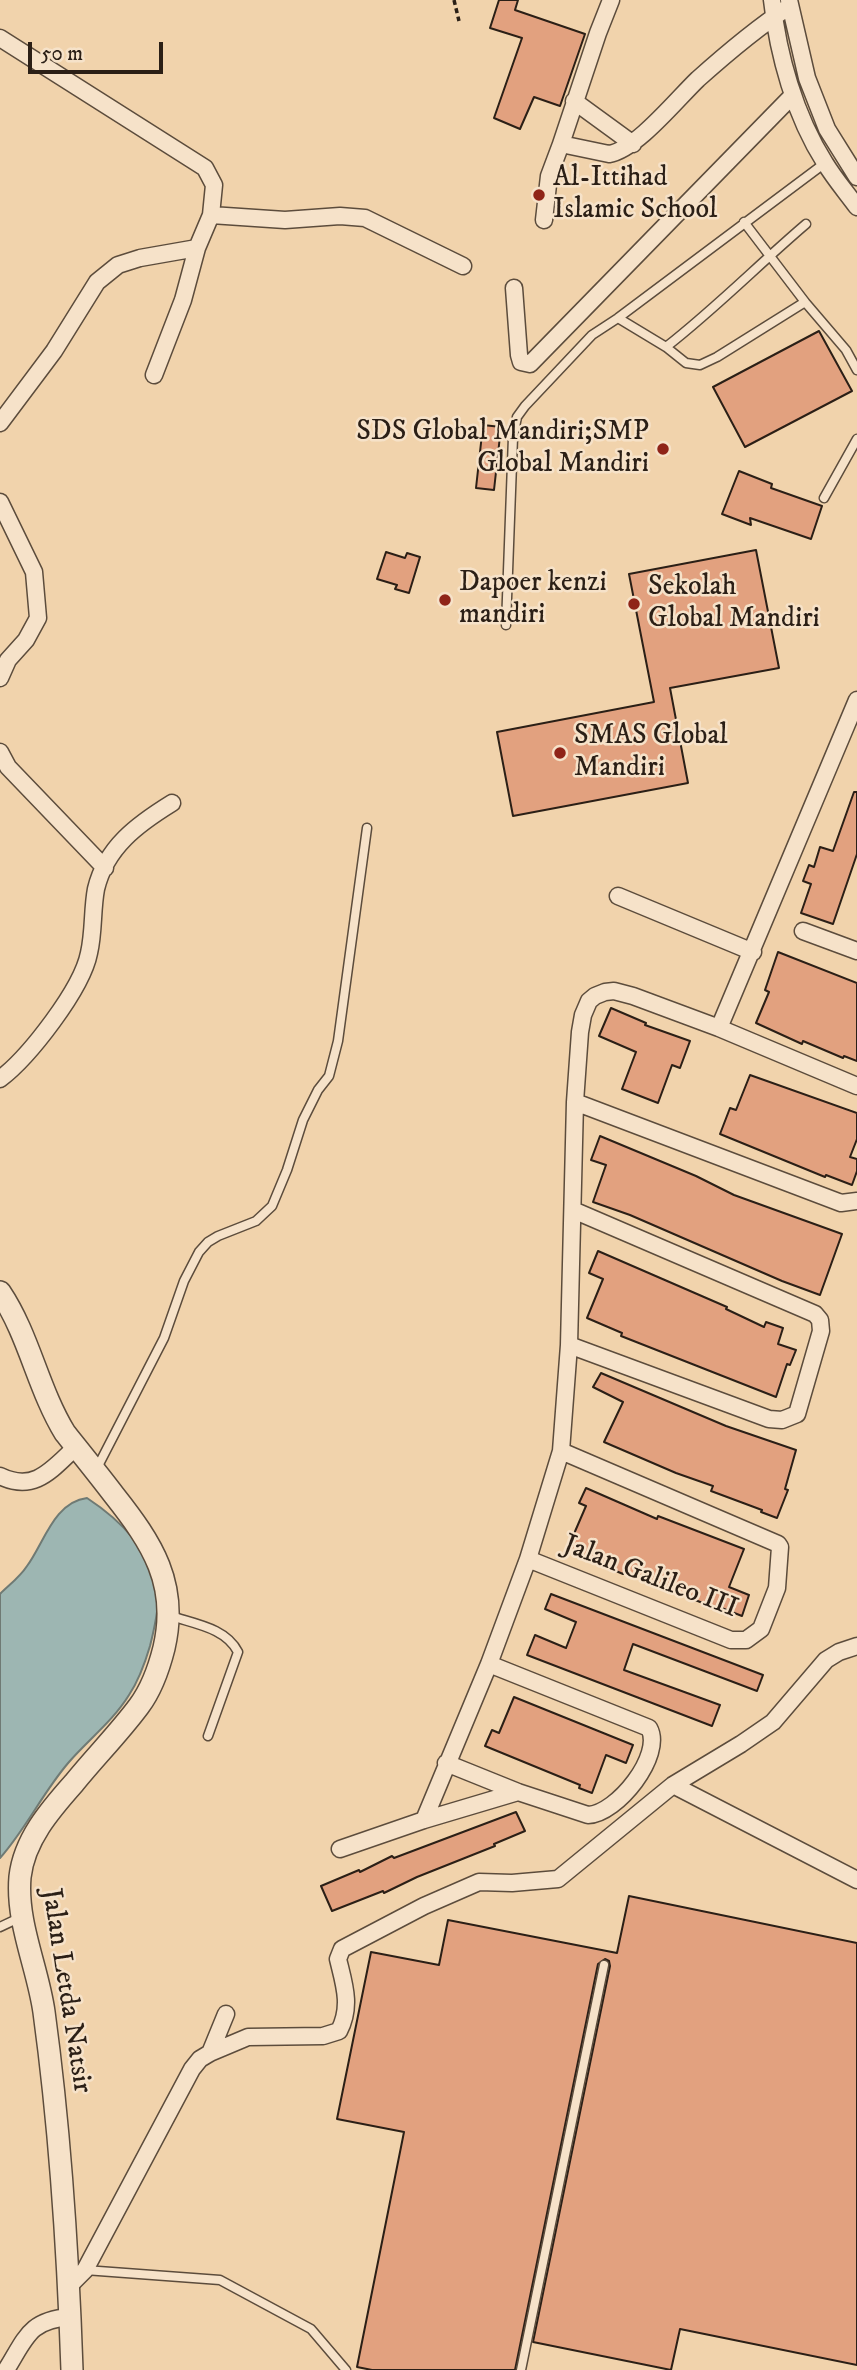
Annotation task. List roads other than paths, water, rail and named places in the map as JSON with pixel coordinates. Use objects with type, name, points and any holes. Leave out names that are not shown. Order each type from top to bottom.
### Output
[{"type":"street","points":[[544,220],[549,176],[611,0]]},
{"type":"street","points":[[561,144],[609,154],[617,153],[633,144],[773,8],[790,3],[812,90],[827,128],[857,177]]},
{"type":"street","points":[[773,8],[793,95],[825,163],[857,207]]},
{"type":"street","points":[[0,38],[205,168],[214,185],[211,215],[197,248],[183,300],[154,375]]},
{"type":"street","points":[[514,288],[519,355],[521,362],[530,364],[793,95]]},
{"type":"street","points":[[574,102],[633,144]]},
{"type":"street","points":[[211,215],[285,220],[340,216],[365,218],[463,266]]},
{"type":"street","points":[[0,424],[54,351],[97,282],[118,265],[140,258],[197,248]]},
{"type":"street","points":[[0,502],[34,572],[38,618],[26,640],[8,660],[0,678]]},
{"type":"street","points":[[719,1028],[857,700]]},
{"type":"street","points":[[0,752],[8,767],[105,868]]},
{"type":"street","points":[[0,1079],[28,1050],[77,986],[89,955],[96,888],[111,854],[138,824],[172,803]]},
{"type":"street","points":[[618,896],[753,952]]},
{"type":"street","points":[[803,931],[857,951]]},
{"type":"street","points":[[424,1820],[489,1664],[528,1559],[561,1451],[569,1345],[575,1102],[583,1015],[595,996],[614,991],[719,1028],[857,1086]]},
{"type":"street","points":[[575,1102],[841,1203],[857,1201]]},
{"type":"street","points":[[569,1345],[769,1419],[782,1420],[797,1414],[821,1331],[820,1320],[815,1314],[573,1210]]},
{"type":"street","name":"Jalan Letda Natsir","points":[[0,1293],[18,1324],[48,1402],[65,1433],[142,1531],[155,1553],[164,1576],[168,1615],[167,1636],[161,1660],[140,1705],[39,1827],[27,1848],[20,1880],[22,1916],[44,2011],[69,2287],[72,2370]]},
{"type":"street","points":[[0,1476],[23,1483],[34,1480],[76,1447]]},
{"type":"street","name":"Jalan Galileo III","points":[[528,1559],[731,1640],[746,1640],[758,1633],[778,1588],[778,1544],[561,1451]]},
{"type":"street","points":[[69,2287],[85,2270],[192,2069],[209,2053],[248,2037],[323,2036],[339,2031],[346,1992],[346,1983],[338,1959],[342,1949],[424,1906],[479,1882],[512,1883],[558,1879],[673,1785],[756,1735],[772,1722],[826,1660],[857,1646]]},
{"type":"street","points":[[446,1763],[518,1792],[588,1815],[610,1808],[642,1771],[653,1742],[649,1728],[489,1664]]},
{"type":"street","points":[[673,1785],[857,1880]]},
{"type":"street","points":[[340,1849],[518,1792]]},
{"type":"street","points":[[209,2053],[226,2014]]},
{"type":"street","points":[[6,2370],[36,2325],[50,2318],[70,2317]]},
{"type":"lane","points":[[506,625],[513,437],[517,417],[524,406],[592,335],[825,163]]},
{"type":"lane","points":[[744,222],[768,256],[846,350],[857,370]]},
{"type":"lane","points":[[666,347],[701,320],[806,224]]},
{"type":"lane","points":[[618,318],[666,347],[686,363],[700,365],[718,357],[805,302]]},
{"type":"lane","points":[[824,498],[857,439]]},
{"type":"lane","points":[[95,1471],[164,1338],[184,1281],[199,1252],[218,1236],[256,1221],[272,1206],[303,1120],[318,1090],[329,1076],[338,1041],[367,828]]},
{"type":"lane","points":[[168,1615],[220,1633],[232,1641],[238,1652],[208,1736]]},
{"type":"lane","points":[[0,1927],[22,1916]]},
{"type":"lane","points":[[521,2370],[604,1965]]},
{"type":"lane","points":[[85,2270],[220,2280],[311,2329],[346,2370]]},
{"type":"water","points":[[87,1498],[111,1516],[133,1538],[150,1564],[158,1594],[152,1640],[139,1677],[123,1704],[60,1774],[0,1858],[0,1594],[24,1570],[58,1515],[76,1501]]},
{"type":"place","name":"Al-Ittihad Islamic School","points":[[539,195]]},
{"type":"place","name":"SDS Global Mandiri;SMP Global Mandiri","points":[[663,449]]},
{"type":"place","name":"Dapoer kenzi mandiri","points":[[445,600]]},
{"type":"place","name":"Sekolah Global Mandiri","points":[[634,604]]},
{"type":"place","name":"SMAS Global Mandiri","points":[[560,753]]}]
